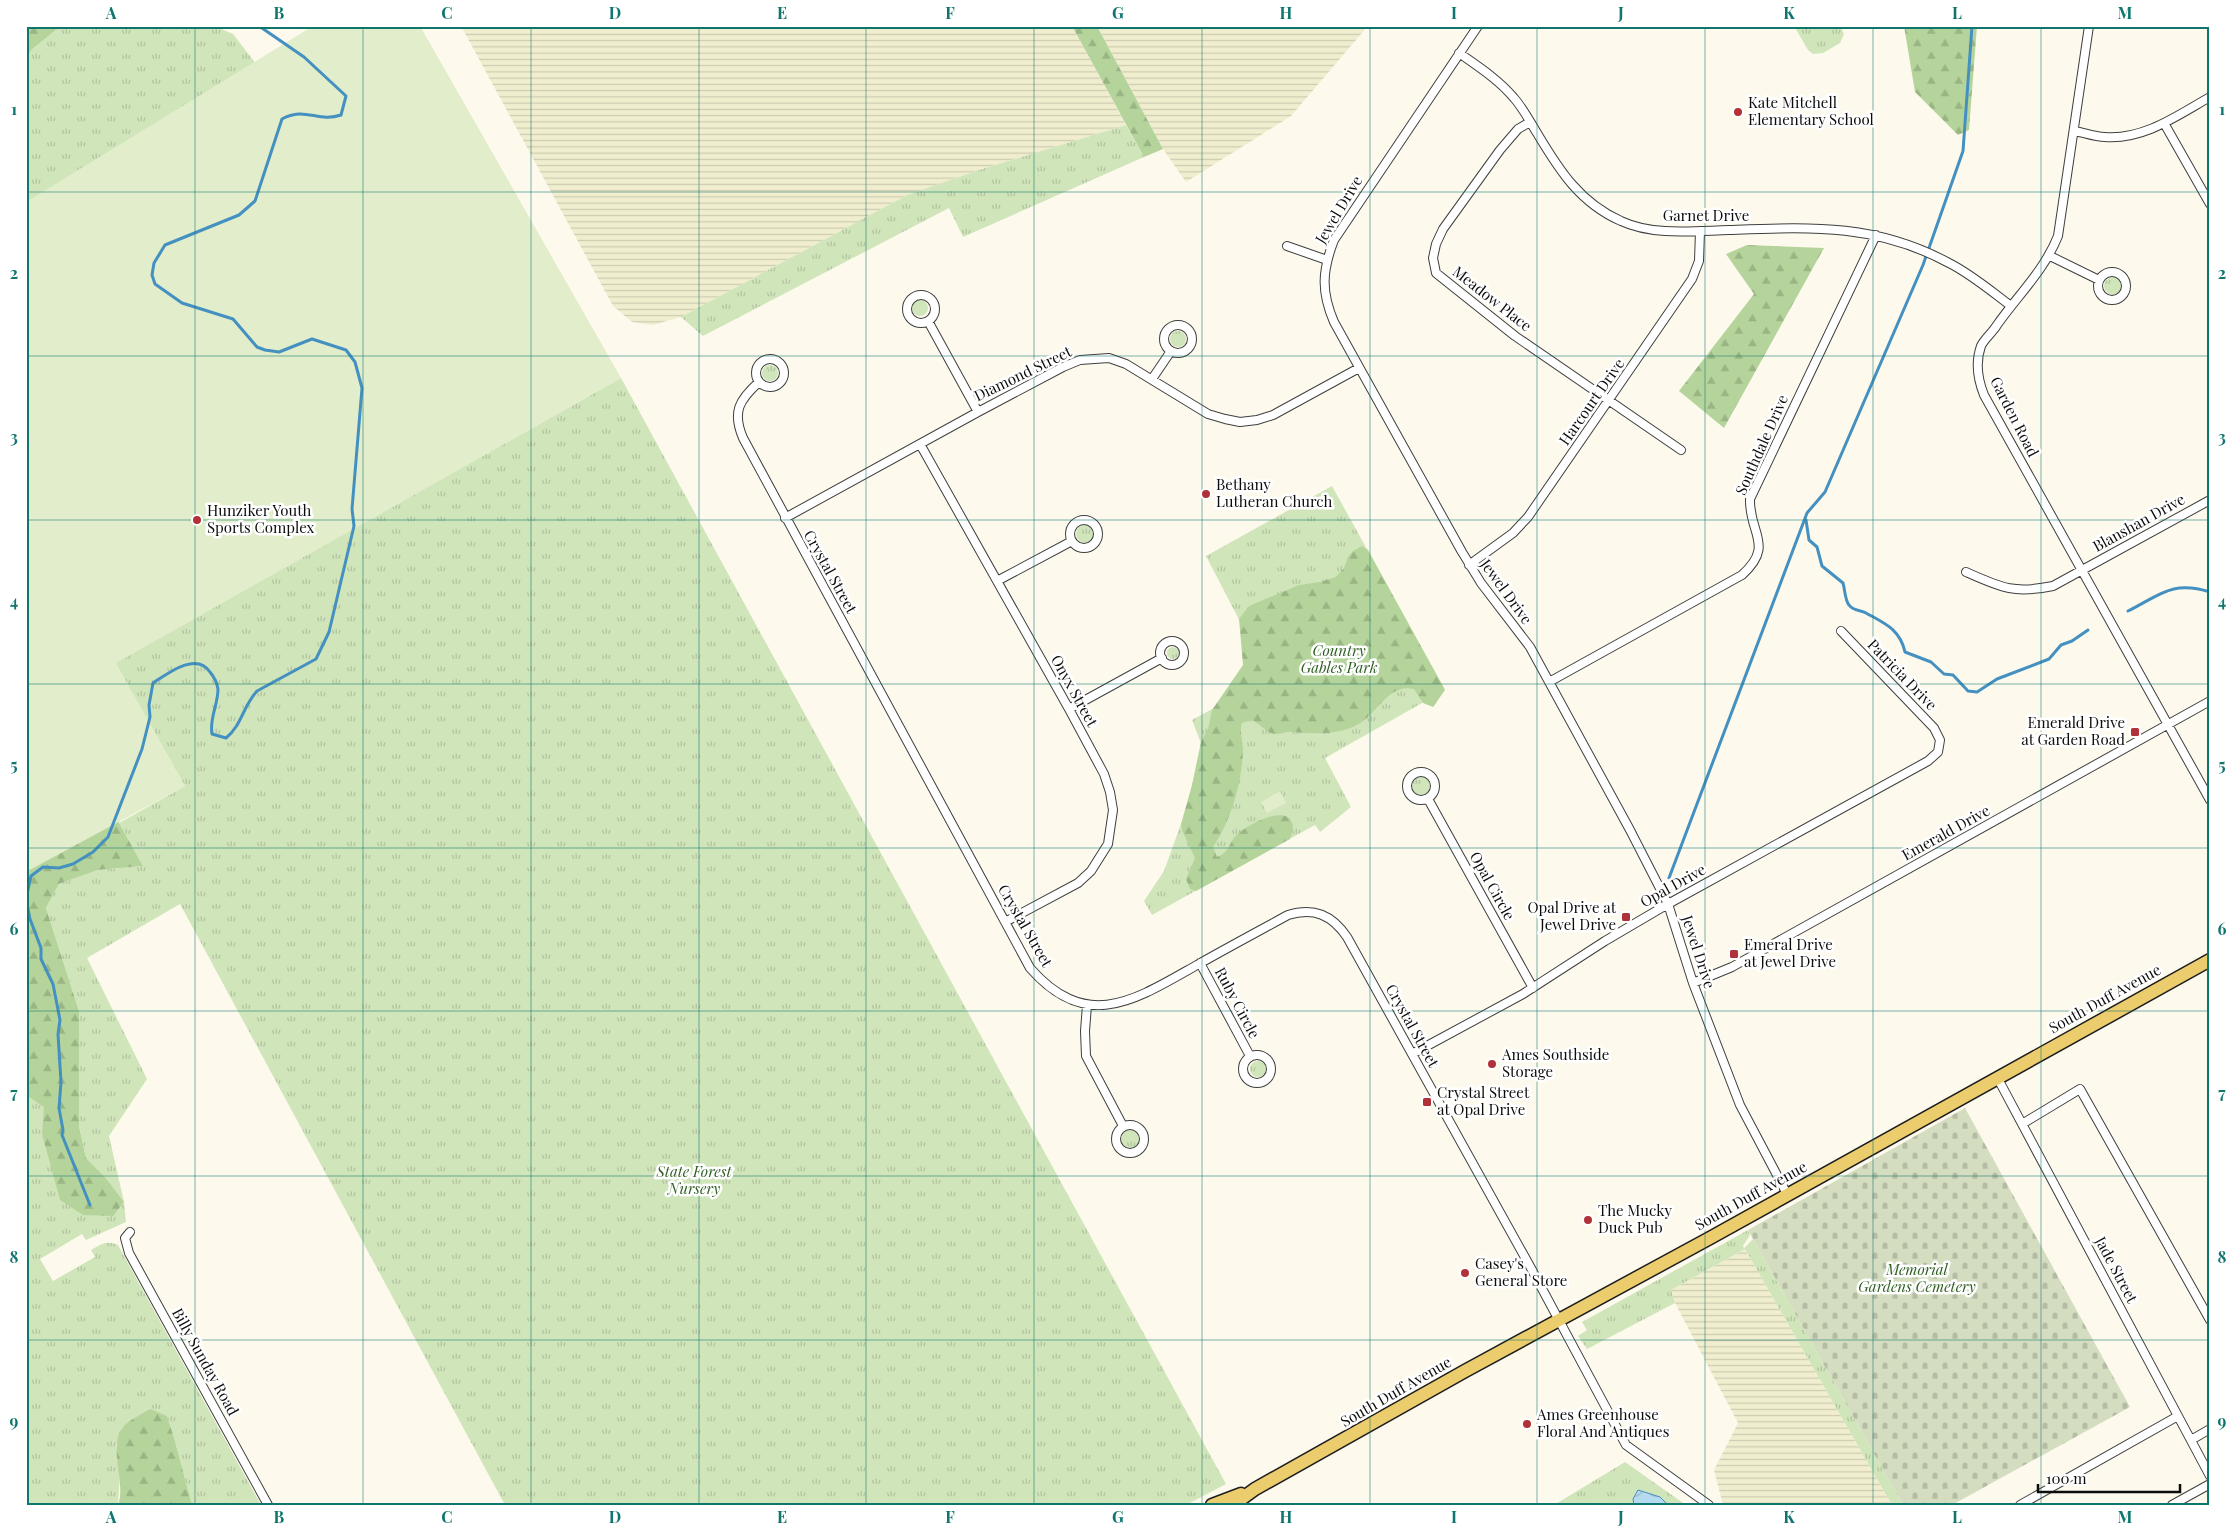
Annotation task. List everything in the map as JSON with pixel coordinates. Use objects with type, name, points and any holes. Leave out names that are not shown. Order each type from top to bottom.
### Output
[{"type":"main road","name":"South Duff Avenue","points":[[1234,1505],[1255,1489],[1464,1371],[2210,960]]},
{"type":"main road","name":"South Duff Avenue","points":[[1212,1505],[1255,1489]]},
{"type":"street","name":"Jewel Drive","points":[[1478,26],[1334,240],[1327,260],[1326,303],[1359,368],[1469,565],[1530,647],[1630,830],[1668,904],[1693,983],[1740,1105],[1787,1194]]},
{"type":"street","name":"Garden Road","points":[[2089,26],[2075,132],[2058,236],[2050,256],[1981,345],[1978,378],[1984,395],[2210,800]]},
{"type":"street","name":"Garnet Drive","points":[[1459,53],[1500,83],[1516,99],[1558,168],[1578,193],[1603,212],[1623,222],[1667,232],[1807,227],[1851,230],[1876,235],[1911,245],[1950,263],[2011,306]]},
{"type":"street","points":[[2075,132],[2105,138],[2141,132],[2164,123],[2210,97]]},
{"type":"street","name":"Meadow Place","points":[[1530,122],[1518,129],[1500,150],[1443,229],[1436,244],[1433,258],[1436,273],[1515,336],[1682,450]]},
{"type":"street","points":[[2164,123],[2210,204]]},
{"type":"street","name":"Harcourt Drive","points":[[1469,565],[1513,533],[1528,517],[1609,401],[1692,279],[1699,261],[1700,231]]},
{"type":"street","name":"Southdale Drive","points":[[1549,682],[1742,575],[1755,563],[1760,547],[1750,514],[1750,499],[1876,235]]},
{"type":"street","points":[[1287,246],[1327,260]]},
{"type":"street","points":[[2050,256],[2100,280]]},
{"type":"street","points":[[928,321],[978,412]]},
{"type":"street","points":[[1152,379],[1171,351]]},
{"type":"street","name":"Diamond Street","points":[[785,518],[978,412],[1080,360],[1109,358],[1126,364],[1208,414],[1240,422],[1257,420],[1273,415],[1359,368]]},
{"type":"street","name":"Crystal Street","points":[[759,382],[742,400],[737,416],[738,427],[785,518],[1030,968],[1044,983],[1059,994],[1087,1005],[1127,1002],[1142,996],[1288,915],[1308,911],[1319,913],[1329,918],[1343,932],[1412,1054],[1626,1445],[1709,1505]]},
{"type":"street","name":"Onyx Street","points":[[920,444],[1104,774],[1110,792],[1113,810],[1108,844],[1091,871],[1078,883],[1005,922]]},
{"type":"street","name":"Blanshan Drive","points":[[1966,572],[2004,589],[2029,591],[2053,586],[2210,500]]},
{"type":"street","points":[[997,581],[1072,541]]},
{"type":"street","name":"Patricia Drive","points":[[1841,631],[1934,728],[1940,740]]},
{"type":"street","points":[[1069,710],[1162,658]]},
{"type":"street","name":"Emerald Drive","points":[[1693,983],[1732,967],[2210,701]]},
{"type":"street","name":"Opal Drive","points":[[1412,1054],[1533,988],[1605,941],[1668,904],[1928,761],[1938,752],[1940,740]]},
{"type":"street","name":"Opal Circle","points":[[1428,799],[1533,988]]},
{"type":"street","name":"Ruby Circle","points":[[1200,963],[1250,1056]]},
{"type":"street","points":[[1087,1005],[1084,1030],[1086,1056],[1123,1126]]},
{"type":"street","name":"Jade Street","points":[[1997,1077],[2210,1476]]},
{"type":"street","points":[[2022,1124],[2080,1089],[2210,1320]]},
{"type":"street","name":"Billy Sunday Road","points":[[130,1232],[125,1238],[129,1252],[268,1505]]},
{"type":"street","points":[[2020,1505],[2178,1416]]},
{"type":"street","points":[[2190,1440],[2210,1429]]},
{"type":"street","points":[[2172,1505],[2210,1484]]},
{"type":"shaded area","points":[[461,26],[1072,26],[1126,125],[979,170],[907,195],[681,317],[653,325],[632,322],[613,306]]},
{"type":"shaded area","points":[[1097,26],[1368,26],[1291,116],[1186,182],[1163,149]]},
{"type":"shaded area","points":[[1745,1249],[1892,1505],[1723,1505],[1714,1470],[1738,1423],[1675,1303],[1671,1290]]},
{"type":"green space","points":[[26,26],[61,26],[31,50],[26,63]]},
{"type":"green space","points":[[61,26],[214,26],[233,34],[260,69],[26,210],[26,63],[31,50]]},
{"type":"green space","name":"Hunziker Youth Sports Complex","points":[[313,26],[420,26],[621,378],[116,663],[185,786],[26,872],[26,202]]},
{"type":"green space","points":[[1072,26],[1097,26],[1163,149],[1144,157]]},
{"type":"green space","points":[[1794,26],[1840,26],[1844,34],[1840,43],[1823,53],[1813,54],[1808,50]]},
{"type":"green space","points":[[1904,26],[1977,26],[1969,130],[1958,135],[1915,92]]},
{"type":"green space","points":[[1126,125],[1144,157],[963,237],[949,208],[703,336],[681,317],[907,195],[979,170]]},
{"type":"green space","points":[[1747,245],[1824,248],[1724,428],[1679,391],[1754,294],[1726,254]]},
{"type":"green space","points":[[2113,277],[2119,280],[2122,286],[2119,292],[2113,295],[2107,292],[2104,286],[2107,280]]},
{"type":"green space","points":[[917,300],[923,300],[928,305],[926,314],[917,316],[912,311],[912,305]]},
{"type":"green space","points":[[1175,331],[1181,331],[1186,336],[1184,345],[1175,347],[1170,342],[1170,336]]},
{"type":"green space","points":[[770,365],[776,367],[778,373],[776,379],[770,381],[764,379],[762,373],[764,367]]},
{"type":"green space","name":"State Forest Nursery","points":[[621,378],[1226,1484],[1186,1505],[505,1505],[180,904],[87,958],[147,1079],[109,1136],[124,1202],[106,1178],[86,1158],[79,1126],[79,1011],[46,908],[59,884],[98,870],[143,866],[119,823],[185,786],[115,663]]},
{"type":"green space","name":"Country Gables Park","points":[[1332,486],[1445,690],[1325,758],[1351,807],[1320,832],[1315,825],[1152,915],[1144,901],[1164,871],[1181,824],[1211,821],[1213,774],[1192,720],[1236,696],[1260,660],[1206,556]]},
{"type":"green space","points":[[1085,525],[1091,528],[1094,534],[1091,540],[1085,543],[1079,540],[1076,534],[1079,528]]},
{"type":"green space","points":[[1362,546],[1368,550],[1445,690],[1433,707],[1423,703],[1414,689],[1405,688],[1396,691],[1389,695],[1363,721],[1347,729],[1332,732],[1274,734],[1268,732],[1252,720],[1242,723],[1243,750],[1238,788],[1225,825],[1213,847],[1217,857],[1226,851],[1238,833],[1272,816],[1280,815],[1287,817],[1292,823],[1292,834],[1290,839],[1196,891],[1190,889],[1186,879],[1195,858],[1181,824],[1201,742],[1208,729],[1212,710],[1243,665],[1239,619],[1249,606],[1299,585],[1320,582],[1336,577],[1344,568],[1348,557],[1353,551]]},
{"type":"green space","points":[[1171,647],[1175,647],[1179,653],[1175,659],[1171,659],[1167,655],[1167,651]]},
{"type":"green space","points":[[26,777],[120,818],[119,823],[143,866],[98,870],[59,884],[46,908],[79,1011],[79,1126],[86,1158],[106,1178],[124,1202],[113,1216],[83,1215],[60,1200],[42,1134],[44,1107],[26,1095]]},
{"type":"green space","points":[[1421,777],[1427,780],[1430,786],[1427,792],[1421,795],[1415,792],[1412,786],[1415,780]]},
{"type":"green space","points":[[1280,791],[1286,803],[1267,813],[1261,802]]},
{"type":"green space","points":[[1258,1061],[1264,1063],[1266,1069],[1264,1075],[1258,1077],[1252,1075],[1250,1069],[1252,1063]]},
{"type":"green space","points":[[26,1091],[48,1105],[45,1136],[124,1202],[126,1222],[86,1240],[82,1234],[40,1259],[53,1281],[95,1257],[91,1250],[98,1246],[104,1243],[118,1245],[261,1505],[192,1505],[167,1416],[116,1444],[120,1473],[118,1505],[26,1505]]},
{"type":"green space","name":"Memorial Gardens Cemetery","points":[[1965,1108],[2130,1407],[1952,1505],[1903,1505],[1748,1230]]},
{"type":"green space","points":[[1130,1130],[1136,1133],[1139,1139],[1136,1145],[1130,1148],[1124,1145],[1121,1139],[1124,1133]]},
{"type":"green space","points":[[1748,1230],[1750,1235],[1743,1246],[1744,1248],[1753,1239],[1903,1505],[1892,1505],[1745,1249],[1671,1290],[1675,1303],[1587,1349],[1578,1336],[1587,1330],[1582,1322]]},
{"type":"green space","points":[[150,1409],[167,1416],[192,1505],[118,1505],[120,1485],[117,1441],[120,1432],[126,1424]]},
{"type":"green space","points":[[1625,1462],[1686,1505],[1554,1505]]},
{"type":"water","points":[[1638,1490],[1660,1497],[1668,1505],[1634,1505],[1633,1499]]},
{"type":"waterway","points":[[90,1205],[62,1135],[63,1130],[59,1108],[61,1082],[58,1034],[60,1020],[53,984],[41,959],[41,948],[30,919],[26,899],[31,876],[43,867],[59,868],[73,864],[93,852],[108,837],[142,749],[150,717],[149,705],[153,683],[182,666],[190,664],[204,666],[214,678],[218,689],[211,728],[212,734],[226,738],[236,727],[248,703],[257,691],[316,659],[329,632],[354,526],[352,509],[362,388],[355,362],[346,350],[312,339],[279,352],[257,347],[233,319],[182,303],[155,284],[152,275],[154,263],[165,245],[239,215],[255,201],[282,119],[298,114],[325,117],[341,115],[346,96],[304,57],[259,26]]},
{"type":"waterway","points":[[1669,878],[1807,513],[1825,492],[1923,265],[1963,151],[1972,26]]},
{"type":"waterway","points":[[1806,520],[1809,540],[1817,547],[1822,566],[1843,583],[1847,600],[1851,607],[1885,624],[1895,632],[1903,644],[1905,652],[1931,662],[1944,674],[1953,675],[1968,691],[1977,692],[1997,679],[2049,659],[2061,645],[2072,641],[2088,630]]},
{"type":"waterway","points":[[2128,611],[2167,591],[2186,588],[2210,592]]},
{"type":"place","name":"Kate Mitchell Elementary School","points":[[1738,112]]},
{"type":"place","name":"Bethany Lutheran Church","points":[[1206,494]]},
{"type":"place","name":"Hunziker Youth Sports Complex","points":[[197,520]]},
{"type":"place","name":"Emerald Drive at Garden Road","points":[[2135,732]]},
{"type":"place","name":"Opal Drive at Jewel Drive","points":[[1626,917]]},
{"type":"place","name":"Emeral Drive at Jewel Drive","points":[[1734,954]]},
{"type":"place","name":"Ames Southside Storage","points":[[1492,1064]]},
{"type":"place","name":"Crystal Street at Opal Drive","points":[[1427,1102]]},
{"type":"place","name":"The Mucky Duck Pub","points":[[1588,1220]]},
{"type":"place","name":"Casey's General Store","points":[[1465,1273]]},
{"type":"place","name":"Ames Greenhouse Floral And Antiques","points":[[1527,1424]]}]
